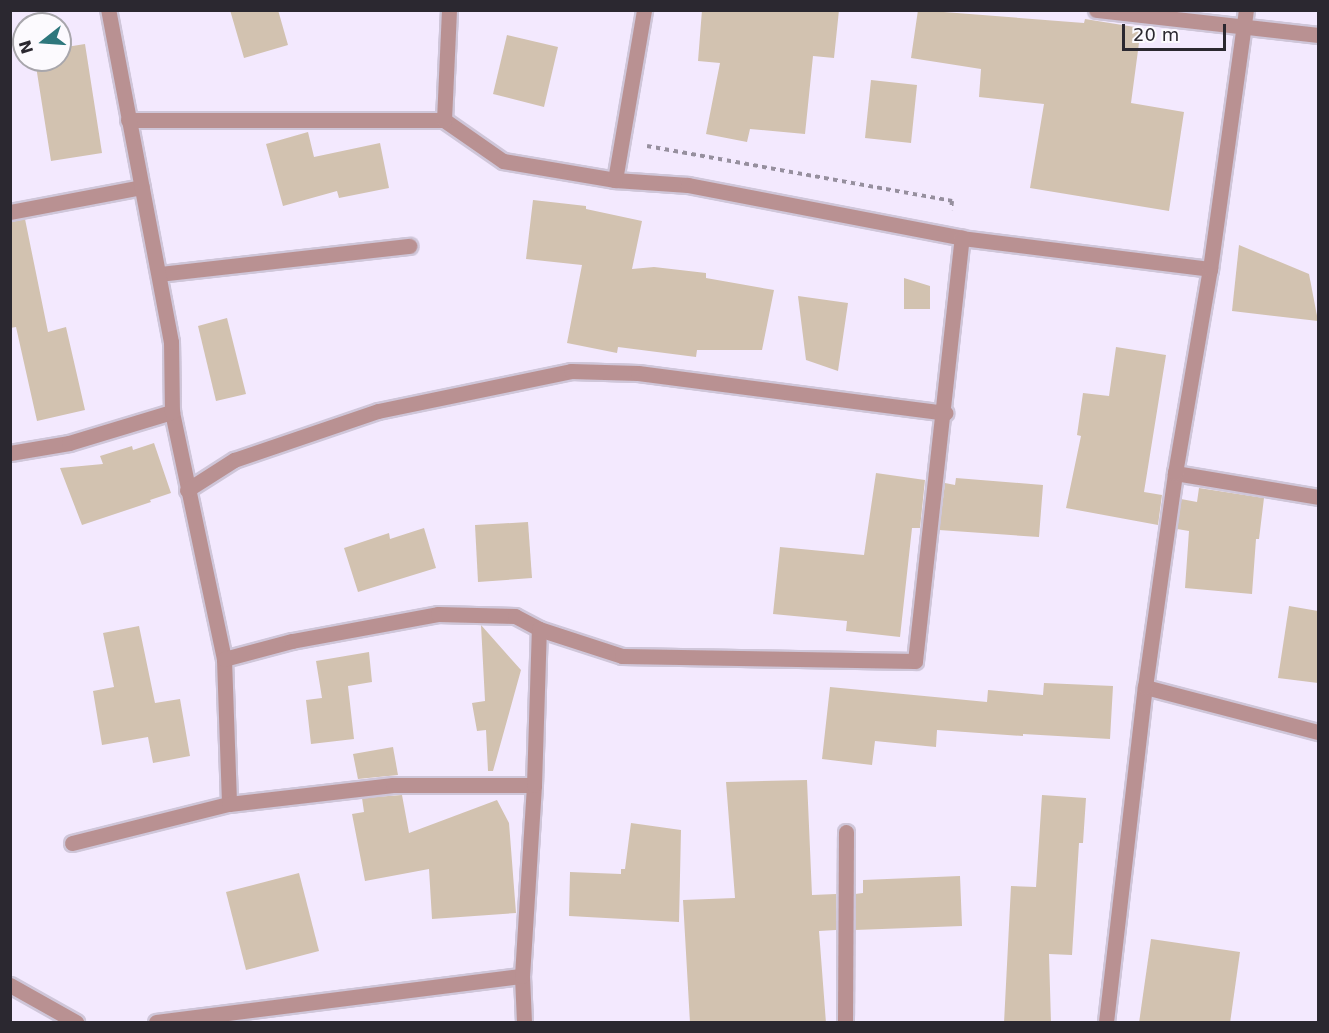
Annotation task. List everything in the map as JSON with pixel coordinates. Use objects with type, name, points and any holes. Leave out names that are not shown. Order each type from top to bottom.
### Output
[{"type":"street","points":[[108,10],[171,342],[172,412],[224,659],[229,804]]},
{"type":"street","points":[[444,120],[449,10]]},
{"type":"street","points":[[615,180],[644,10]]},
{"type":"street","points":[[1096,10],[1245,18],[1318,35]]},
{"type":"street","points":[[1106,1023],[1145,687],[1175,473],[1210,269],[1245,18]]},
{"type":"street","points":[[128,120],[444,120],[503,161],[615,180],[688,185],[954,236],[1210,269]]},
{"type":"street","points":[[10,212],[142,187]]},
{"type":"street","points":[[224,659],[292,641],[438,615],[515,616],[539,629],[622,656],[915,661],[945,413],[954,236]]},
{"type":"street","points":[[159,274],[409,246]]},
{"type":"street","points":[[187,490],[234,460],[378,411],[571,371],[638,373],[945,413]]},
{"type":"street","points":[[10,453],[69,443],[172,412]]},
{"type":"street","points":[[1175,473],[1318,497]]},
{"type":"street","points":[[524,1023],[522,976],[534,785],[539,629]]},
{"type":"street","points":[[1145,687],[1318,732]]},
{"type":"street","points":[[72,843],[229,804],[393,785],[534,785]]},
{"type":"street","points":[[845,1023],[846,832]]},
{"type":"street","points":[[156,1023],[522,976]]},
{"type":"street","points":[[10,985],[76,1023]]},
{"type":"path","points":[[622,141],[952,201],[954,236]]},
{"type":"building","points":[[230,10],[278,10],[288,45],[244,58]]},
{"type":"building","points":[[702,10],[839,10],[834,58],[813,56],[805,134],[750,129],[747,142],[706,134],[720,63],[698,61]]},
{"type":"building","points":[[918,10],[1084,23],[1085,19],[1141,28],[1131,103],[1184,112],[1169,211],[1030,188],[1044,104],[979,97],[981,69],[911,58]]},
{"type":"building","points":[[507,35],[558,47],[544,107],[493,94]]},
{"type":"building","points":[[85,44],[102,153],[51,161],[37,72],[72,72],[72,46]]},
{"type":"building","points":[[871,80],[917,85],[911,143],[865,138]]},
{"type":"building","points":[[308,132],[314,157],[380,143],[389,188],[339,198],[337,191],[283,206],[266,144]]},
{"type":"building","points":[[533,200],[586,206],[586,209],[642,221],[632,269],[654,267],[706,273],[706,278],[774,290],[762,350],[697,350],[696,357],[618,347],[617,353],[567,343],[582,265],[526,259]]},
{"type":"building","points":[[25,219],[48,332],[66,327],[85,410],[37,421],[16,327],[10,328],[10,222]]},
{"type":"building","points":[[1239,245],[1309,274],[1318,321],[1232,311]]},
{"type":"building","points":[[904,278],[930,286],[930,309],[904,309]]},
{"type":"building","points":[[798,296],[848,303],[838,371],[806,360]]},
{"type":"building","points":[[227,318],[246,394],[216,401],[198,326]]},
{"type":"building","points":[[1116,347],[1166,355],[1144,492],[1162,495],[1158,525],[1066,508],[1081,436],[1077,435],[1083,393],[1109,396]]},
{"type":"building","points":[[154,443],[171,493],[82,525],[60,468],[103,464],[100,456],[132,446],[133,450]]},
{"type":"building","points":[[876,473],[925,480],[920,528],[912,528],[900,637],[846,631],[847,621],[773,614],[780,547],[864,555]]},
{"type":"building","points":[[956,478],[1043,485],[1039,537],[939,530],[945,483],[955,485]]},
{"type":"building","points":[[1199,488],[1264,498],[1259,539],[1256,539],[1252,594],[1185,588],[1189,531],[1177,529],[1181,499],[1197,502]]},
{"type":"building","points":[[528,522],[532,578],[478,582],[475,525]]},
{"type":"building","points":[[424,528],[436,568],[358,592],[344,548],[389,533],[390,539]]},
{"type":"building","points":[[1289,606],[1318,611],[1318,683],[1278,678]]},
{"type":"building","points":[[481,625],[521,670],[493,771],[488,771],[486,730],[477,731],[472,703],[485,701]]},
{"type":"building","points":[[139,626],[155,703],[180,699],[190,756],[153,763],[148,737],[102,745],[93,691],[114,687],[103,633]]},
{"type":"building","points":[[369,652],[372,682],[348,686],[354,739],[311,744],[306,700],[322,698],[316,661]]},
{"type":"building","points":[[1044,683],[1113,686],[1110,739],[937,730],[936,747],[875,741],[872,765],[822,759],[830,687],[987,702],[988,690],[1043,695]]},
{"type":"building","points":[[393,747],[398,775],[358,779],[353,754]]},
{"type":"building","points":[[807,780],[812,895],[836,894],[836,930],[819,931],[826,1023],[690,1023],[683,900],[735,898],[726,782]]},
{"type":"building","points":[[402,795],[409,833],[497,800],[509,823],[516,913],[432,919],[429,869],[365,881],[352,814],[364,812],[362,798]]},
{"type":"building","points":[[1042,795],[1086,798],[1083,843],[1079,843],[1072,955],[1049,954],[1051,1023],[1004,1023],[1011,886],[1036,887]]},
{"type":"building","points":[[631,823],[681,830],[679,922],[569,916],[570,872],[621,874],[621,869],[625,869]]},
{"type":"building","points":[[299,873],[319,951],[246,970],[226,892]]},
{"type":"building","points":[[960,876],[962,926],[855,930],[855,894],[863,893],[863,880]]},
{"type":"building","points":[[1151,939],[1240,952],[1230,1023],[1139,1023]]}]
